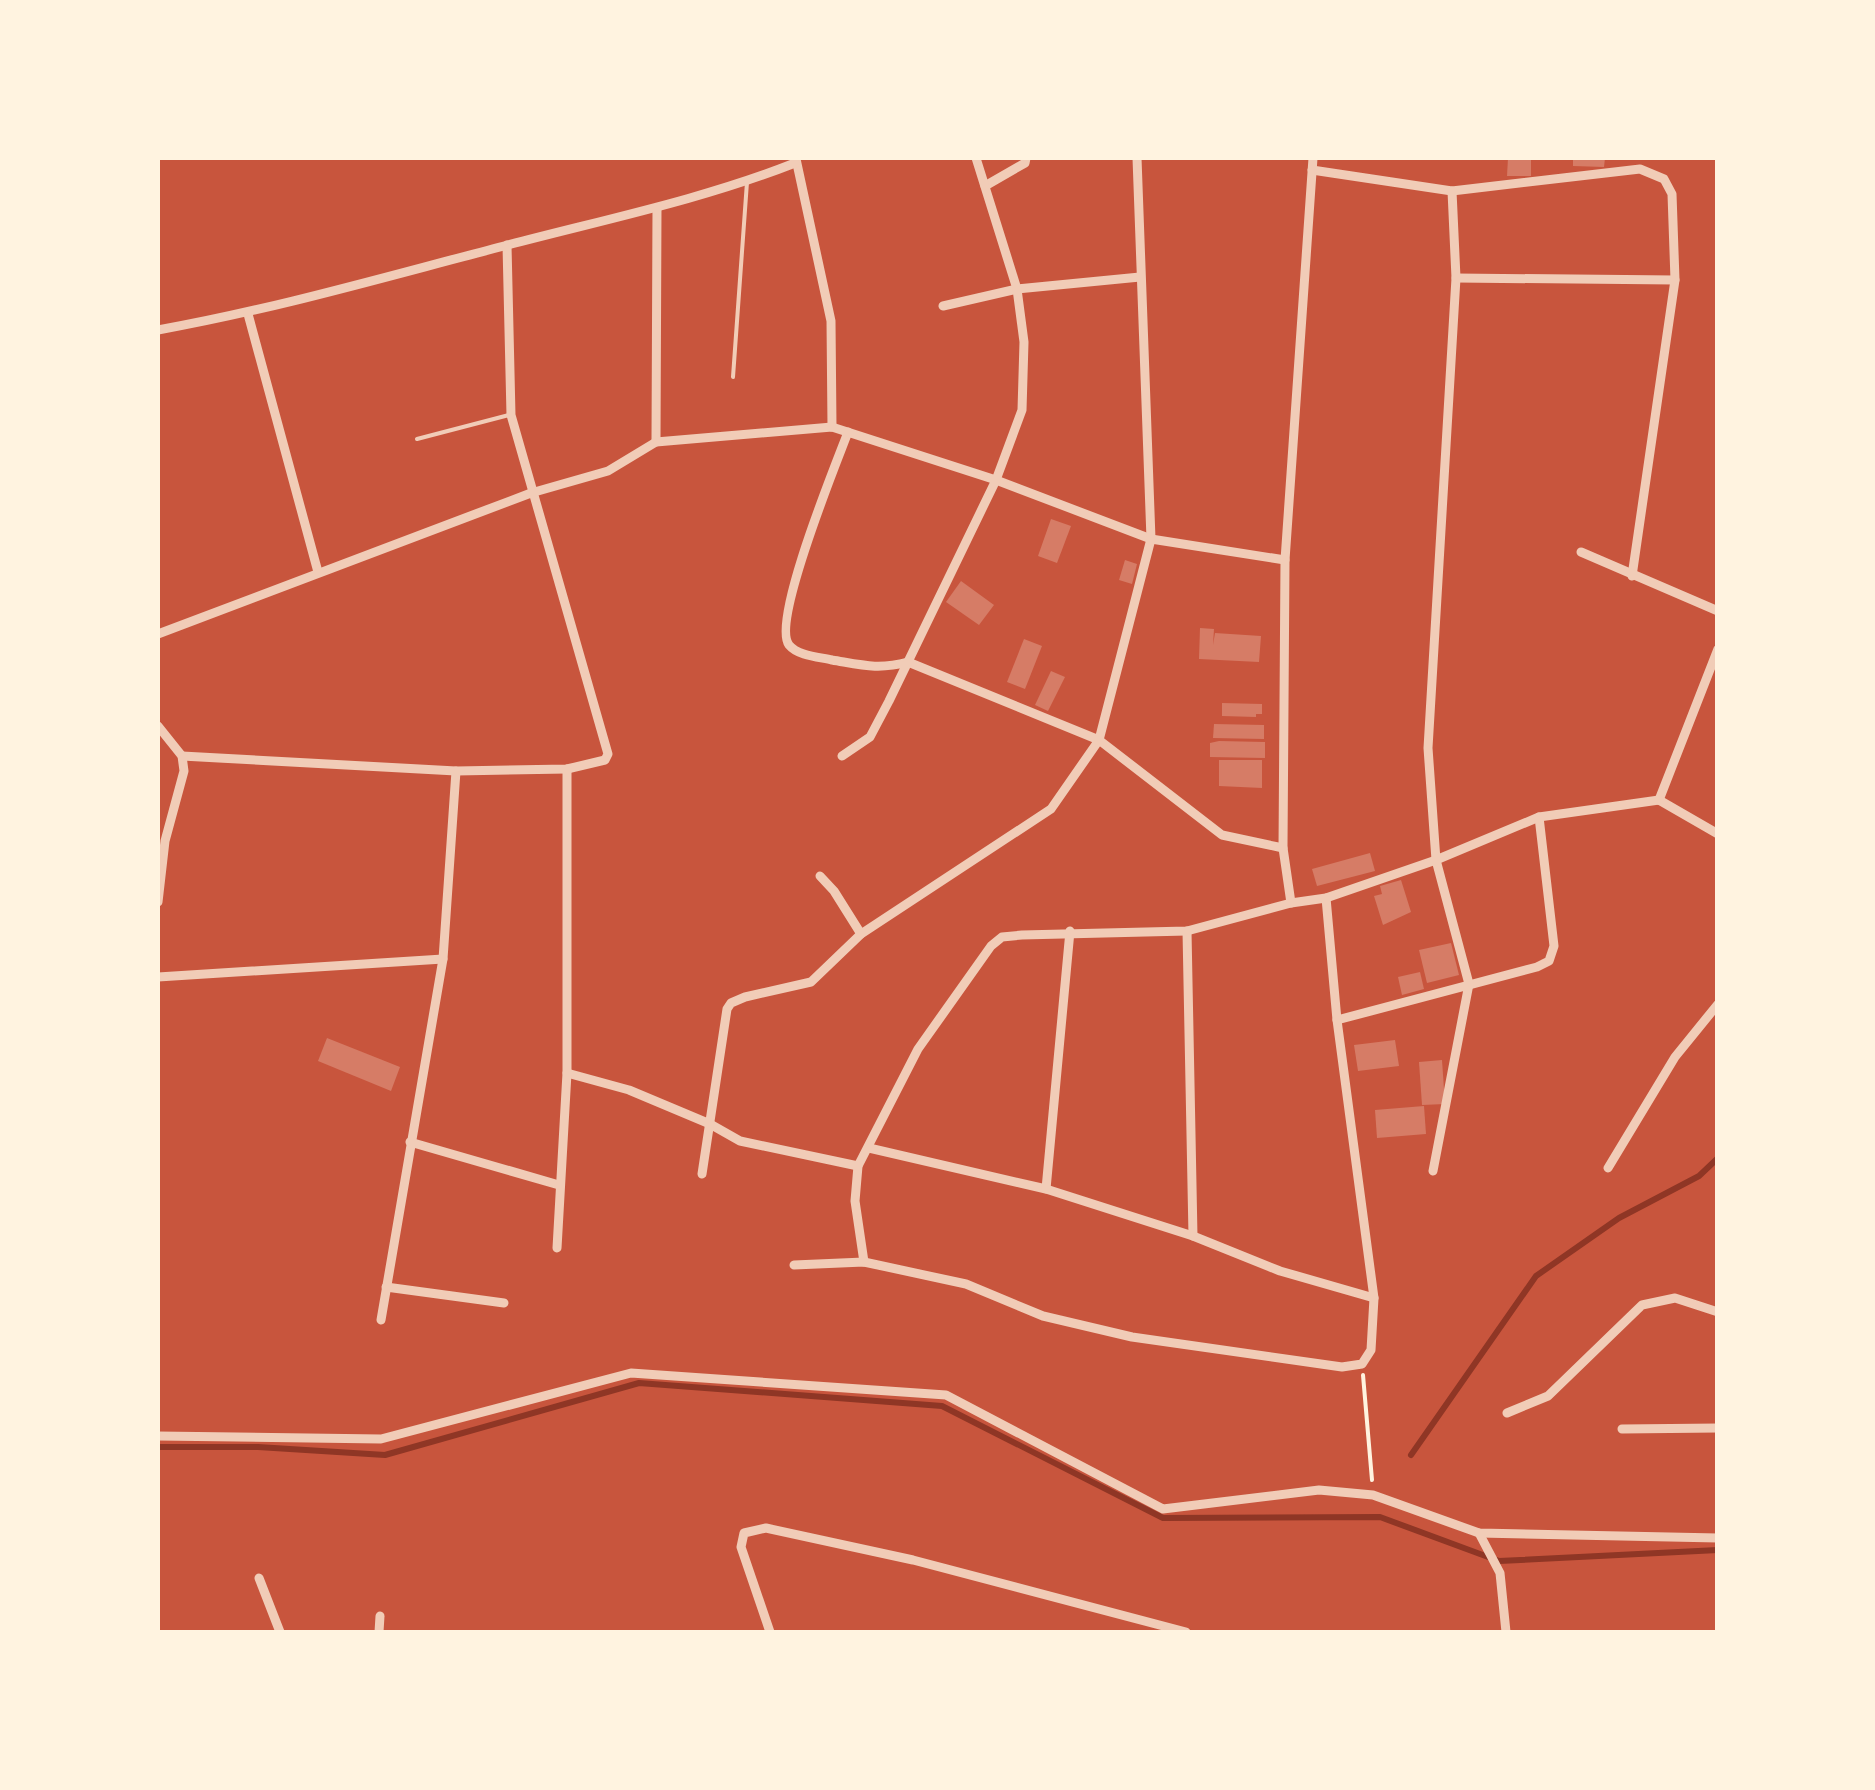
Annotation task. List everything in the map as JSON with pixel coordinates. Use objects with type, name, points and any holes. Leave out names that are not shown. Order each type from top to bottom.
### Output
[{"type":"street","points":[[842,756],[870,737],[996,480],[1022,410],[1024,342],[1017,289],[976,158]]},
{"type":"street","points":[[985,186],[1011,173],[1026,158]]},
{"type":"street","points":[[702,1174],[731,1003],[811,982],[861,934],[1051,809],[1099,740],[1150,539],[1137,158]]},
{"type":"street","points":[[1291,904],[1283,848],[1285,560],[1313,158]]},
{"type":"street","points":[[158,330],[248,314],[658,208],[747,182],[796,160],[831,321],[832,427]]},
{"type":"street","points":[[1312,170],[1452,192],[1640,169],[1664,179],[1672,194],[1675,280],[1632,576]]},
{"type":"street","points":[[1433,1171],[1469,984],[1436,860],[1428,748],[1456,278],[1452,192]]},
{"type":"street","points":[[656,442],[658,208]]},
{"type":"street","points":[[182,756],[456,770],[567,769],[600,763],[608,754],[510,414],[507,245]]},
{"type":"street","points":[[943,306],[1017,289],[1140,277]]},
{"type":"street","points":[[1456,278],[1675,280]]},
{"type":"street","points":[[248,314],[318,572]]},
{"type":"street","points":[[158,634],[531,493],[608,471],[656,442],[832,427],[996,480],[1150,539],[1285,560]]},
{"type":"street","points":[[848,432],[802,556],[784,634],[790,648],[883,669],[908,662],[1099,740],[1222,836],[1283,848]]},
{"type":"street","points":[[1580,552],[1718,611]]},
{"type":"street","points":[[1658,800],[1718,648]]},
{"type":"street","points":[[158,726],[182,756],[184,771],[165,841],[158,902]]},
{"type":"street","points":[[557,1248],[567,1073],[567,769]]},
{"type":"street","points":[[381,1320],[443,959],[456,770]]},
{"type":"street","points":[[864,1262],[855,1202],[858,1166],[918,1049],[991,946],[1002,938],[1070,931],[1187,930],[1326,898],[1436,860],[1539,817],[1658,800],[1718,834]]},
{"type":"street","points":[[1337,1020],[1549,961],[1554,946],[1539,817]]},
{"type":"street","points":[[820,876],[861,934]]},
{"type":"street","points":[[794,1266],[864,1262],[966,1284],[1044,1316],[1132,1337],[1342,1367],[1362,1364],[1372,1350],[1374,1298],[1337,1020],[1326,898]]},
{"type":"street","points":[[1187,930],[1193,1236]]},
{"type":"street","points":[[1046,1189],[1070,931]]},
{"type":"street","points":[[158,978],[443,959]]},
{"type":"street","points":[[1608,1168],[1675,1057],[1718,1004]]},
{"type":"street","points":[[567,1073],[629,1090],[740,1141],[858,1166]]},
{"type":"street","points":[[410,1142],[560,1185]]},
{"type":"street","points":[[869,1148],[1046,1189],[1193,1236],[1280,1271],[1374,1298]]},
{"type":"street","points":[[386,1287],[504,1303]]},
{"type":"street","points":[[1507,1413],[1548,1396],[1642,1305],[1675,1298],[1718,1312]]},
{"type":"street","points":[[158,1436],[381,1439],[631,1373],[946,1394],[1163,1509],[1319,1490],[1373,1495],[1478,1532],[1718,1538]]},
{"type":"street","points":[[1622,1430],[1718,1428]]},
{"type":"street","points":[[770,1632],[741,1547],[744,1533],[766,1528],[913,1560],[1186,1632]]},
{"type":"street","points":[[1478,1532],[1500,1573],[1506,1632]]},
{"type":"street","points":[[259,1578],[280,1632]]},
{"type":"street","points":[[379,1632],[380,1616]]},
{"type":"lane","points":[[733,377],[747,182]]},
{"type":"lane","points":[[417,439],[510,414]]},
{"type":"path","points":[[1362,1364],[1373,1495]]},
{"type":"building","points":[[1508,158],[1531,158],[1531,176],[1507,176]]},
{"type":"building","points":[[1573,158],[1605,158],[1604,167],[1573,166]]},
{"type":"building","points":[[1051,519],[1071,526],[1057,563],[1038,556]]},
{"type":"building","points":[[1125,560],[1137,564],[1132,584],[1119,580]]},
{"type":"building","points":[[961,581],[994,605],[979,625],[946,602]]},
{"type":"building","points":[[1200,628],[1214,629],[1213,645],[1215,633],[1261,636],[1259,662],[1199,659]]},
{"type":"building","points":[[1024,639],[1042,646],[1025,689],[1007,682]]},
{"type":"building","points":[[1051,671],[1065,677],[1048,711],[1035,705]]},
{"type":"building","points":[[1222,703],[1262,704],[1262,714],[1222,716]]},
{"type":"building","points":[[1214,724],[1264,725],[1264,739],[1213,738]]},
{"type":"building","points":[[1265,742],[1265,758],[1210,757],[1210,743]]},
{"type":"building","points":[[1219,760],[1262,760],[1262,788],[1219,786]]},
{"type":"building","points":[[1370,853],[1375,871],[1317,886],[1312,869]]},
{"type":"building","points":[[1401,880],[1411,912],[1383,925],[1374,896],[1382,894],[1380,886]]},
{"type":"building","points":[[1451,943],[1459,975],[1427,983],[1419,950]]},
{"type":"building","points":[[1420,972],[1424,989],[1402,995],[1398,977]]},
{"type":"building","points":[[327,1038],[400,1067],[391,1091],[318,1061]]},
{"type":"building","points":[[1395,1040],[1399,1066],[1358,1071],[1354,1045]]},
{"type":"building","points":[[1442,1060],[1445,1104],[1422,1105],[1419,1062]]},
{"type":"building","points":[[1424,1106],[1426,1134],[1377,1138],[1375,1110]]},
{"type":"waterway","points":[[1411,1455],[1536,1276],[1619,1218],[1699,1176],[1718,1158]]},
{"type":"waterway","points":[[158,1447],[258,1447],[385,1455],[639,1383],[942,1406],[1163,1518],[1380,1517],[1499,1561],[1718,1550]]}]
